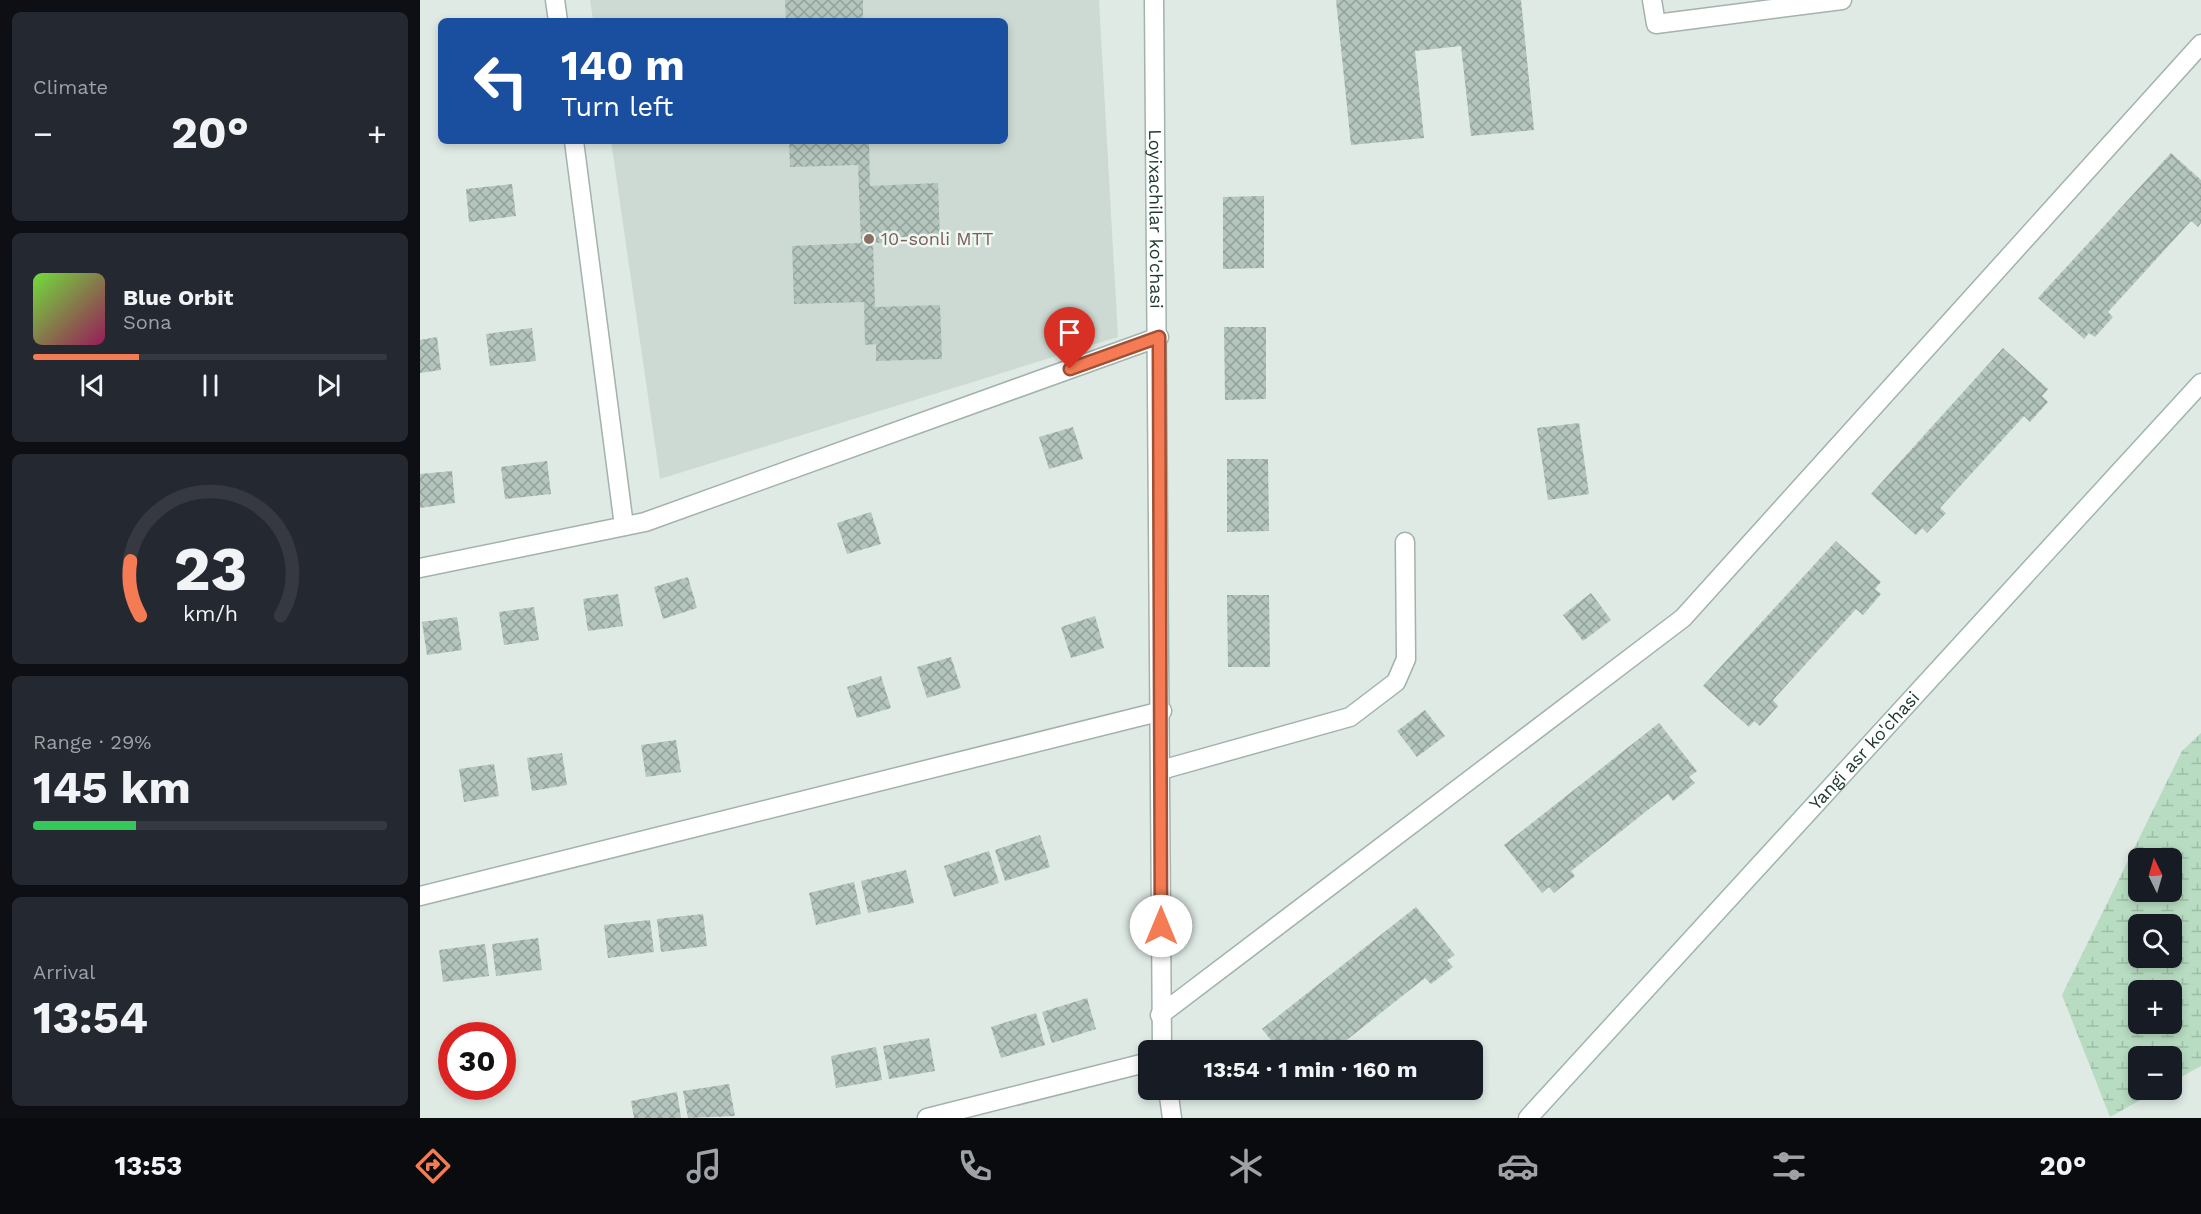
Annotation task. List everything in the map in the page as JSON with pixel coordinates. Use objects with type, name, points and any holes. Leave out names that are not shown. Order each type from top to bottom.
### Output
[{"type":"street","points":[[555,0],[558,18]]},
{"type":"street","name":"Loyixachilar ko'chasi","points":[[1154,0],[1162,711],[1161,1040]]},
{"type":"street","points":[[1652,0],[1656,24],[1842,0]]},
{"type":"street","points":[[1160,1015],[1683,618],[2158,95],[2201,44]]},
{"type":"street","points":[[574,144],[624,526]]},
{"type":"street","points":[[420,568],[645,522],[1159,337]]},
{"type":"street","name":"Yangi asr ko'chasi","points":[[1528,1118],[2201,383]]},
{"type":"street","points":[[1161,770],[1350,717],[1395,682],[1406,659],[1405,542]]},
{"type":"street","points":[[420,896],[1162,711]]},
{"type":"street","points":[[927,1118],[1138,1065]]},
{"type":"street","points":[[1170,1100],[1172,1118]]},
{"type":"shaded area","name":"10-sonli MTT","points":[[590,0],[1099,0],[1118,337],[660,479],[611,144],[1008,144],[1008,18],[593,18]]},
{"type":"green space","points":[[2201,733],[2201,1066],[2182,1076],[2182,1046],[2128,1046],[2128,1100],[2140,1100],[2110,1117],[2062,995],[2128,861],[2128,902],[2182,902],[2182,848],[2134,848],[2182,751]]},
{"type":"building","points":[[785,0],[863,0],[863,18],[786,18]]},
{"type":"building","points":[[1336,0],[1521,0],[1534,130],[1471,136],[1461,46],[1415,51],[1424,138],[1351,145]]},
{"type":"building","points":[[789,144],[869,144],[870,186],[938,183],[940,240],[873,243],[875,307],[940,305],[942,359],[876,361],[876,344],[865,345],[864,302],[794,304],[792,246],[861,243],[858,165],[790,167]]},
{"type":"building","points":[[2171,153],[2201,180],[2201,223],[2198,227],[2191,221],[2108,312],[2113,317],[2095,337],[2089,333],[2084,339],[2038,298]]},
{"type":"building","points":[[512,184],[516,216],[469,222],[466,189]]},
{"type":"building","points":[[1264,196],[1264,268],[1223,269],[1223,197]]},
{"type":"building","points":[[1224,327],[1266,327],[1266,399],[1225,400]]},
{"type":"building","points":[[532,328],[536,361],[490,366],[486,334]]},
{"type":"building","points":[[437,337],[441,370],[420,373],[420,340]]},
{"type":"building","points":[[2003,348],[2048,389],[2042,396],[2048,402],[2030,422],[2024,416],[1940,508],[1946,513],[1927,533],[1922,528],[1916,535],[1871,494]]},
{"type":"building","points":[[1579,423],[1589,494],[1548,500],[1537,428]]},
{"type":"building","points":[[1073,427],[1083,459],[1049,469],[1039,437]]},
{"type":"building","points":[[1227,459],[1268,459],[1269,531],[1227,532]]},
{"type":"building","points":[[547,461],[551,494],[505,499],[501,467]]},
{"type":"building","points":[[452,471],[455,503],[420,508],[420,474]]},
{"type":"building","points":[[871,512],[881,544],[847,554],[837,523]]},
{"type":"building","points":[[1836,541],[1881,582],[1875,589],[1881,594],[1863,615],[1856,609],[1773,700],[1778,706],[1760,726],[1754,721],[1749,727],[1703,686]]},
{"type":"building","points":[[688,577],[697,608],[663,619],[654,587]]},
{"type":"building","points":[[1591,593],[1611,620],[1583,641],[1563,615]]},
{"type":"building","points":[[618,594],[623,626],[588,631],[583,599]]},
{"type":"building","points":[[1227,595],[1269,595],[1270,667],[1228,667]]},
{"type":"building","points":[[534,607],[539,640],[504,645],[499,612]]},
{"type":"building","points":[[1095,616],[1104,648],[1071,658],[1061,627]]},
{"type":"building","points":[[457,617],[462,650],[427,655],[422,622]]},
{"type":"building","points":[[951,657],[961,688],[927,698],[917,667]]},
{"type":"building","points":[[881,676],[891,708],[857,718],[847,687]]},
{"type":"building","points":[[1425,710],[1445,736],[1417,757],[1397,731]]},
{"type":"building","points":[[1659,723],[1697,771],[1689,777],[1695,783],[1673,801],[1668,794],[1571,871],[1575,876],[1554,893],[1549,887],[1542,893],[1504,845]]},
{"type":"building","points":[[676,740],[681,772],[646,777],[641,745]]},
{"type":"building","points":[[562,753],[567,785],[532,791],[527,758]]},
{"type":"building","points":[[494,764],[499,796],[464,802],[459,769]]},
{"type":"building","points":[[1040,835],[1050,867],[1005,881],[995,850]]},
{"type":"building","points":[[989,851],[999,883],[954,897],[944,866]]},
{"type":"building","points":[[906,870],[914,903],[868,913],[861,881]]},
{"type":"building","points":[[854,882],[861,914],[816,925],[809,893]]},
{"type":"building","points":[[1416,907],[1455,955],[1447,960],[1453,967],[1431,984],[1425,978],[1347,1040],[1271,1040],[1262,1029]]},
{"type":"building","points":[[703,914],[707,946],[661,952],[657,919]]},
{"type":"building","points":[[650,920],[654,952],[608,958],[604,925]]},
{"type":"building","points":[[538,938],[542,970],[496,976],[492,944]]},
{"type":"building","points":[[485,944],[489,976],[443,982],[439,950]]},
{"type":"building","points":[[1087,998],[1096,1029],[1052,1043],[1042,1012]]},
{"type":"building","points":[[1036,1013],[1045,1045],[1001,1058],[991,1027]]},
{"type":"building","points":[[929,1038],[935,1071],[889,1079],[883,1046]]},
{"type":"building","points":[[876,1047],[882,1080],[836,1088],[831,1056]]},
{"type":"building","points":[[729,1084],[735,1116],[688,1118],[683,1091]]},
{"type":"building","points":[[677,1092],[681,1118],[634,1118],[631,1101]]},
{"type":"place","name":"10-sonli MTT","points":[[869,239]]},
{"type":"route","points":[[1070,369],[1159,337],[1161,926]]}]
